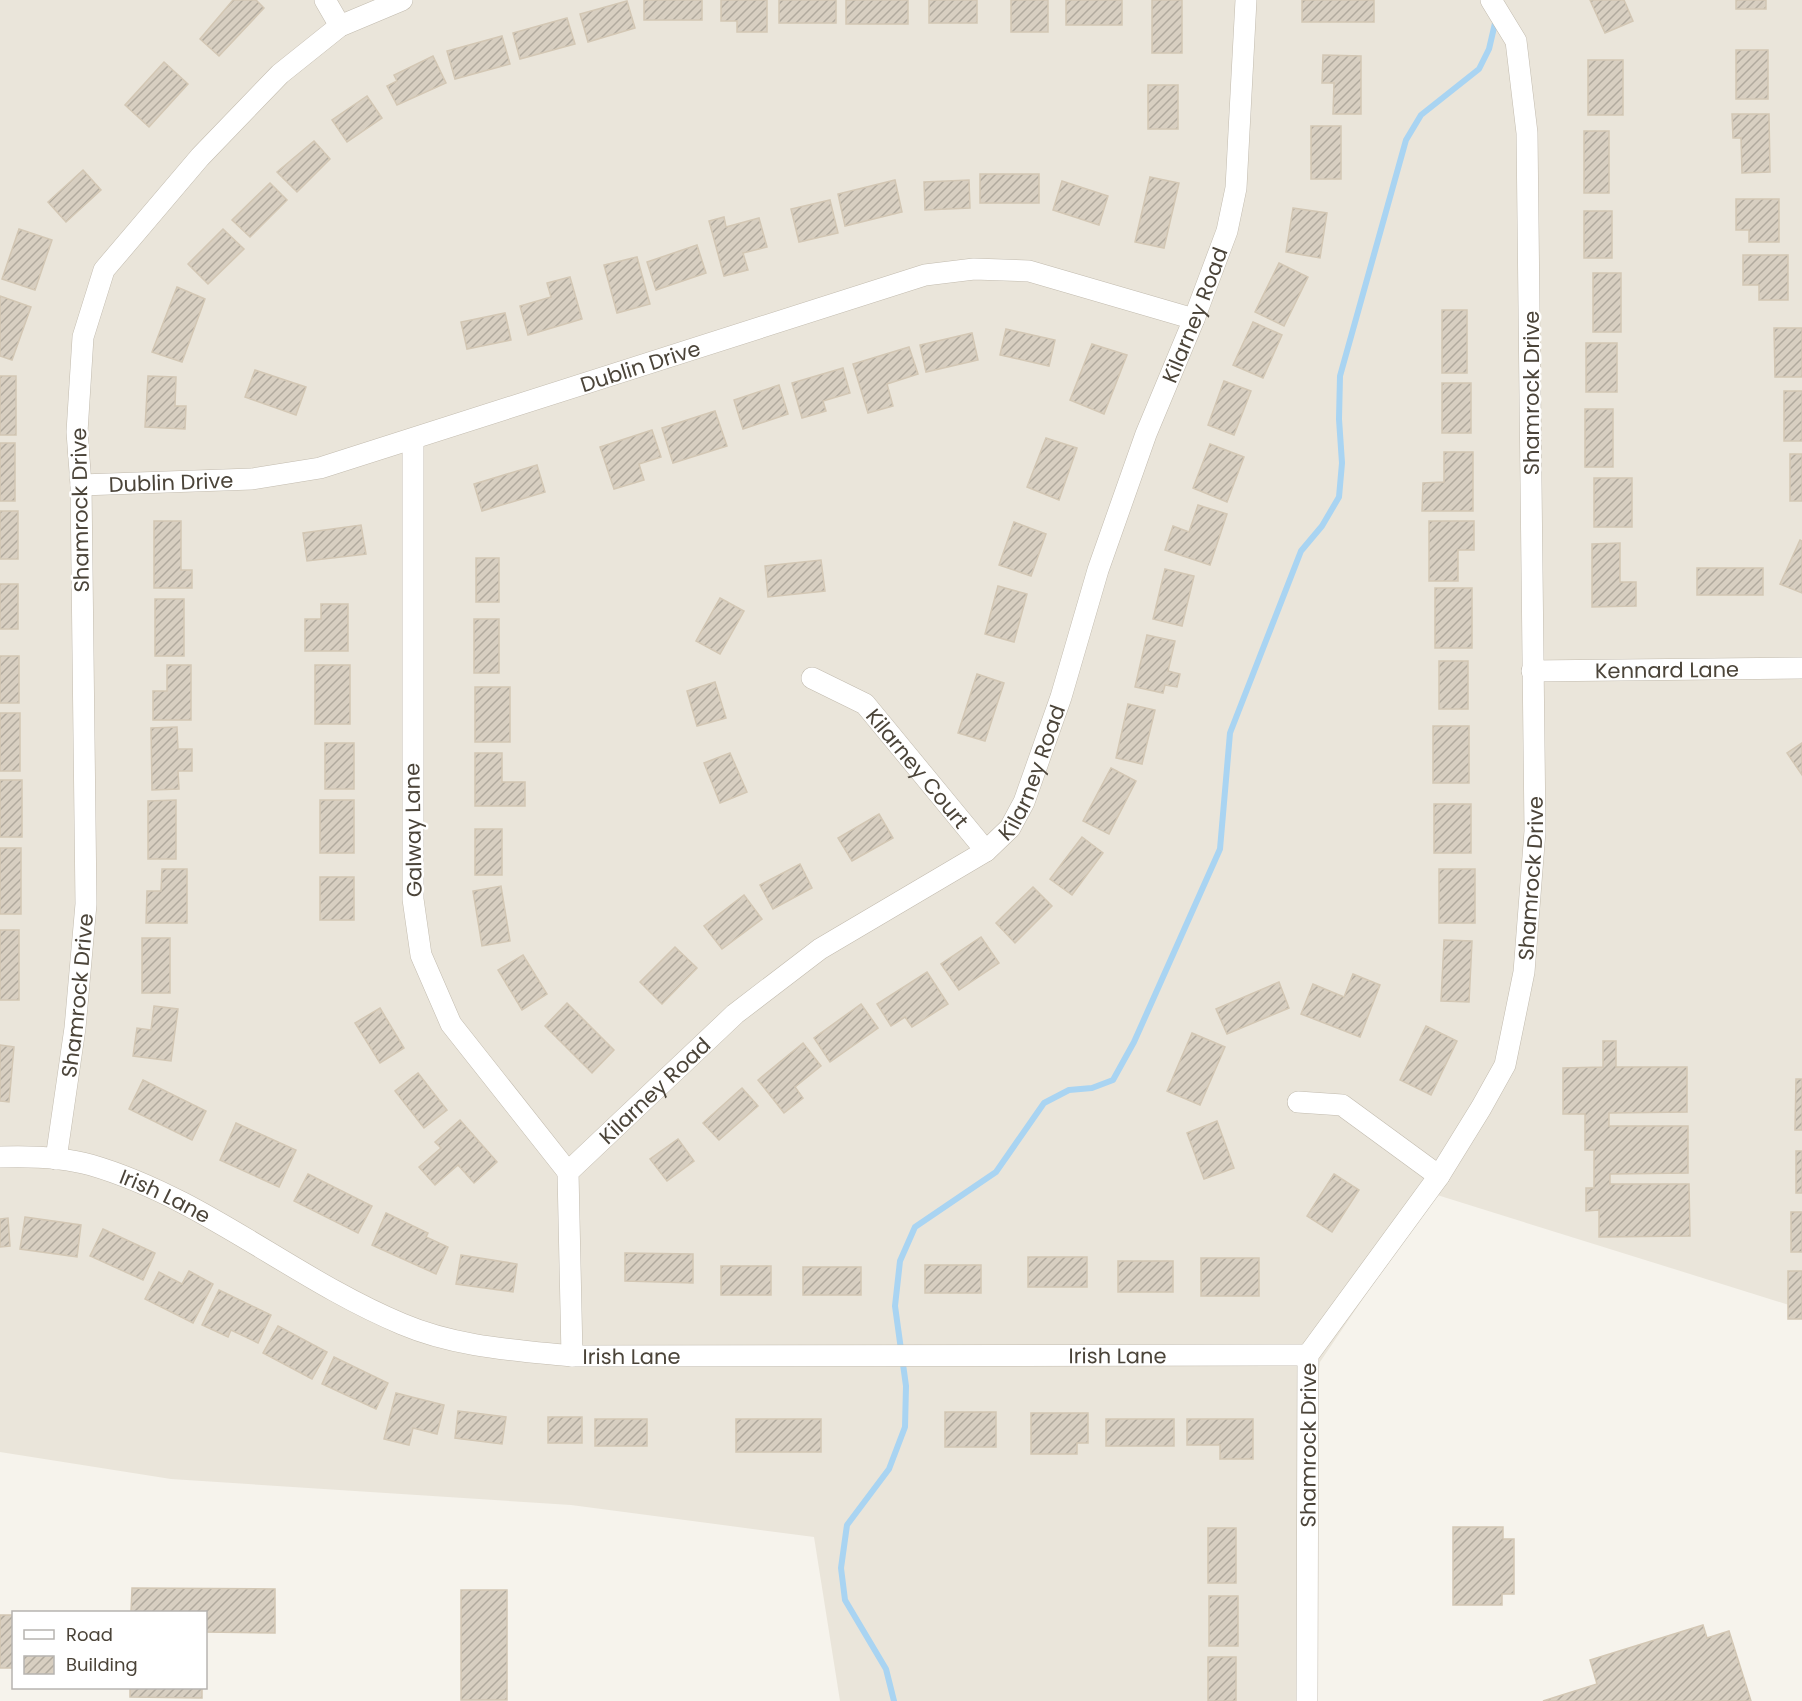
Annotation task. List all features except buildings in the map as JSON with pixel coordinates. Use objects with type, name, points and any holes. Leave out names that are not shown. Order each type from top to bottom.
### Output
[{"type":"street","points":[[325,0],[340,26]]},
{"type":"street","name":"Shamrock Drive","points":[[56,1159],[75,1028],[86,904],[81,484],[77,432],[83,337],[104,270],[200,157],[280,74],[340,26],[402,0]]},
{"type":"street","name":"Kilarney Road","points":[[568,1172],[735,1014],[820,949],[986,851],[1010,828],[1024,802],[1061,697],[1098,570],[1146,434],[1194,319],[1227,231],[1236,188],[1245,0]]},
{"type":"street","name":"Shamrock Drive","points":[[1307,1701],[1308,1354],[1439,1176],[1505,1065],[1524,972],[1534,831],[1531,324],[1527,133],[1516,41],[1491,0]]},
{"type":"street","name":"Dublin Drive","points":[[81,484],[252,479],[320,468],[925,275],[974,269],[1029,271],[1194,319]]},
{"type":"street","name":"Galway Lane","points":[[412,439],[412,899],[421,955],[451,1024],[568,1172]]},
{"type":"street","name":"Kennard Lane","points":[[1532,671],[1802,668]]},
{"type":"street","name":"Kilarney Court","points":[[812,678],[866,704],[986,851]]},
{"type":"street","points":[[1298,1102],[1342,1105],[1439,1176]]},
{"type":"street","name":"Irish Lane","points":[[0,1157],[56,1159],[89,1164],[169,1194],[335,1290],[402,1324],[448,1340],[492,1348],[572,1356],[1308,1354]]},
{"type":"street","points":[[568,1172],[572,1356]]},
{"type":"shaded area","points":[[0,0],[1802,0],[1802,1309],[1434,1194],[1320,1362],[1305,1464],[1306,1701],[840,1701],[814,1537],[571,1505],[171,1479],[0,1452]]},
{"type":"waterway","points":[[894,1701],[886,1669],[845,1600],[841,1568],[847,1525],[889,1469],[905,1427],[906,1386],[895,1306],[900,1261],[915,1227],[996,1172],[1044,1103],[1069,1090],[1092,1088],[1113,1080],[1134,1042],[1220,849],[1230,733],[1301,551],[1322,526],[1339,497],[1342,463],[1339,419],[1340,376],[1406,140],[1421,115],[1479,69],[1489,49],[1496,19]]}]
